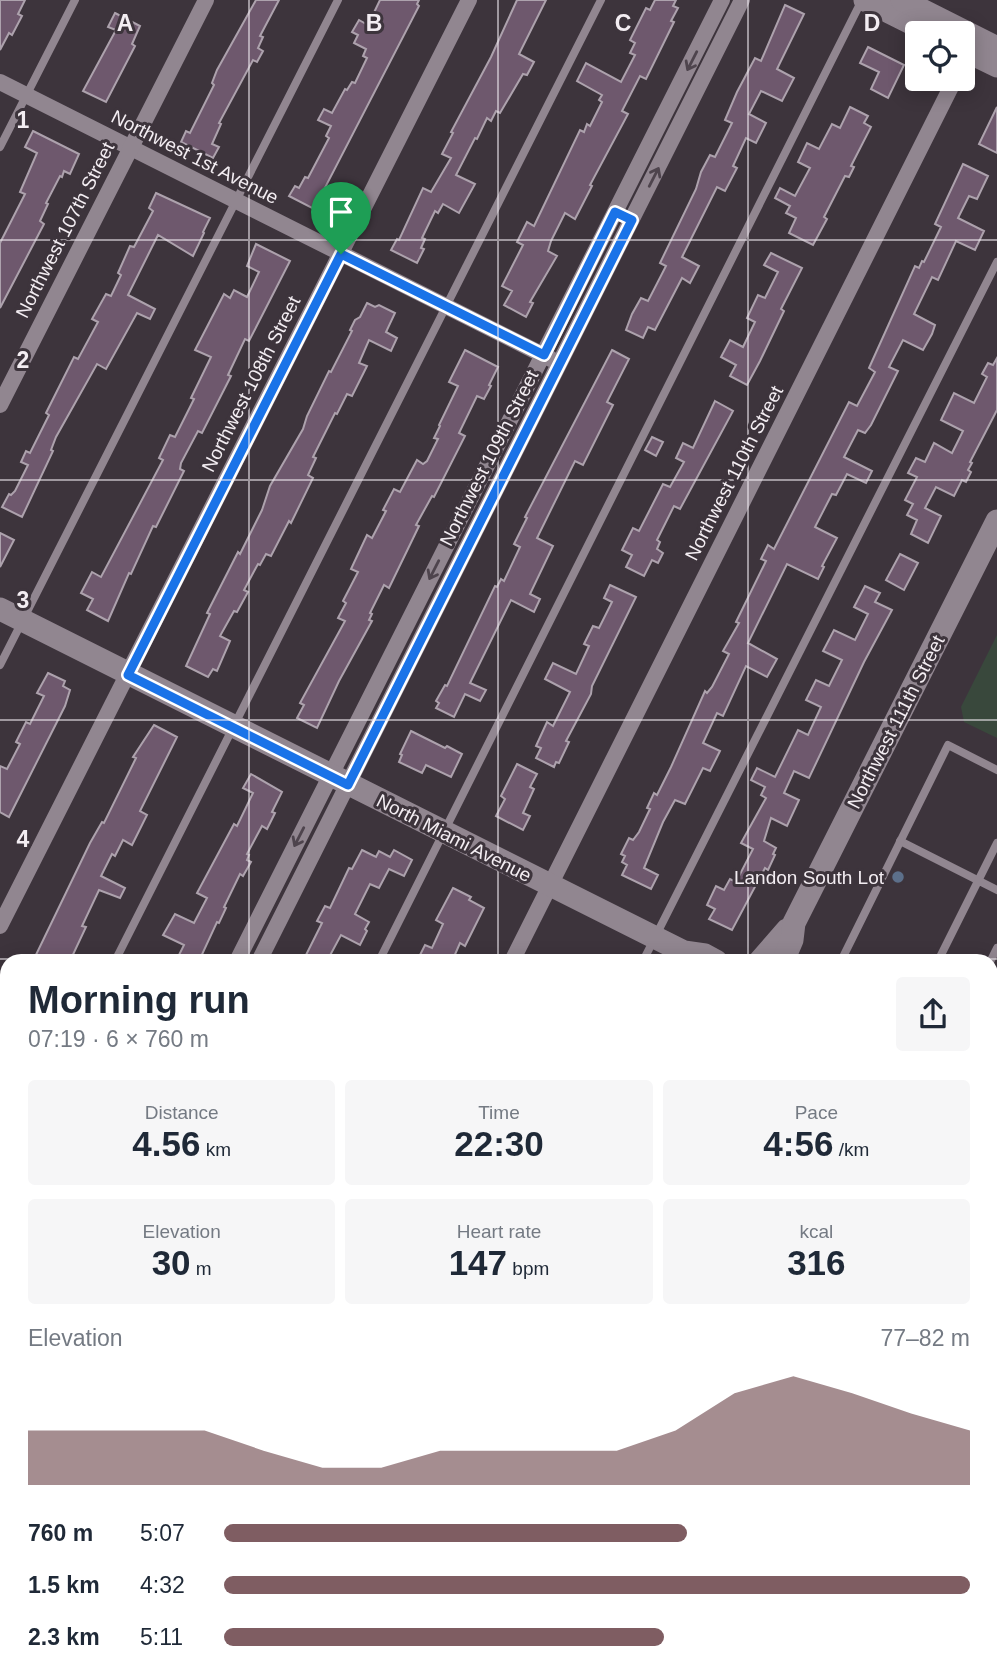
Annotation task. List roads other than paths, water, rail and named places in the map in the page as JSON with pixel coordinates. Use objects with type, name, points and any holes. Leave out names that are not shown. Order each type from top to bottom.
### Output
[{"type":"street","name":"Northwest 107th Street","points":[[0,405],[206,0]]},
{"type":"street","name":"Northwest 108th Street","points":[[0,926],[469,0]]},
{"type":"street","name":"Northwest 109th Street","points":[[339,780],[400,637],[722,0]]},
{"type":"street","name":"Northwest 109th Street","points":[[339,780],[418,645],[742,0]]},
{"type":"street","points":[[863,0],[906,21]]},
{"type":"street","points":[[902,0],[929,21]]},
{"type":"street","points":[[975,50],[997,48]]},
{"type":"street","points":[[975,55],[997,66]]},
{"type":"street","name":"Northwest 1st Avenue","points":[[0,82],[560,363]]},
{"type":"street","points":[[678,88],[695,95]]},
{"type":"street","name":"Northwest 110th Street","points":[[516,954],[949,91]]},
{"type":"street","points":[[615,212],[632,220]]},
{"type":"street","points":[[470,499],[487,508]]},
{"type":"street","name":"Northwest 111th Street","points":[[766,954],[794,923],[997,521]]},
{"type":"street","name":"North Miami Avenue","points":[[0,610],[682,954]]},
{"type":"street","points":[[400,637],[418,645]]},
{"type":"street","points":[[240,954],[339,780]]},
{"type":"street","points":[[261,954],[339,780]]},
{"type":"street","name":"Northwest 111th Street","points":[[786,954],[792,940],[794,923]]},
{"type":"street","points":[[245,945],[256,954]]},
{"type":"lane","points":[[0,147],[75,0]]},
{"type":"lane","points":[[0,665],[338,0]]},
{"type":"lane","points":[[119,954],[601,0]]},
{"type":"lane","points":[[383,954],[863,0]]},
{"type":"lane","points":[[646,954],[997,262]]},
{"type":"lane","points":[[844,954],[948,745],[997,770]]},
{"type":"lane","points":[[900,841],[997,890]]},
{"type":"lane","points":[[941,954],[997,843]]},
{"type":"place","name":"Landon South Lot","points":[[898,877]]}]
